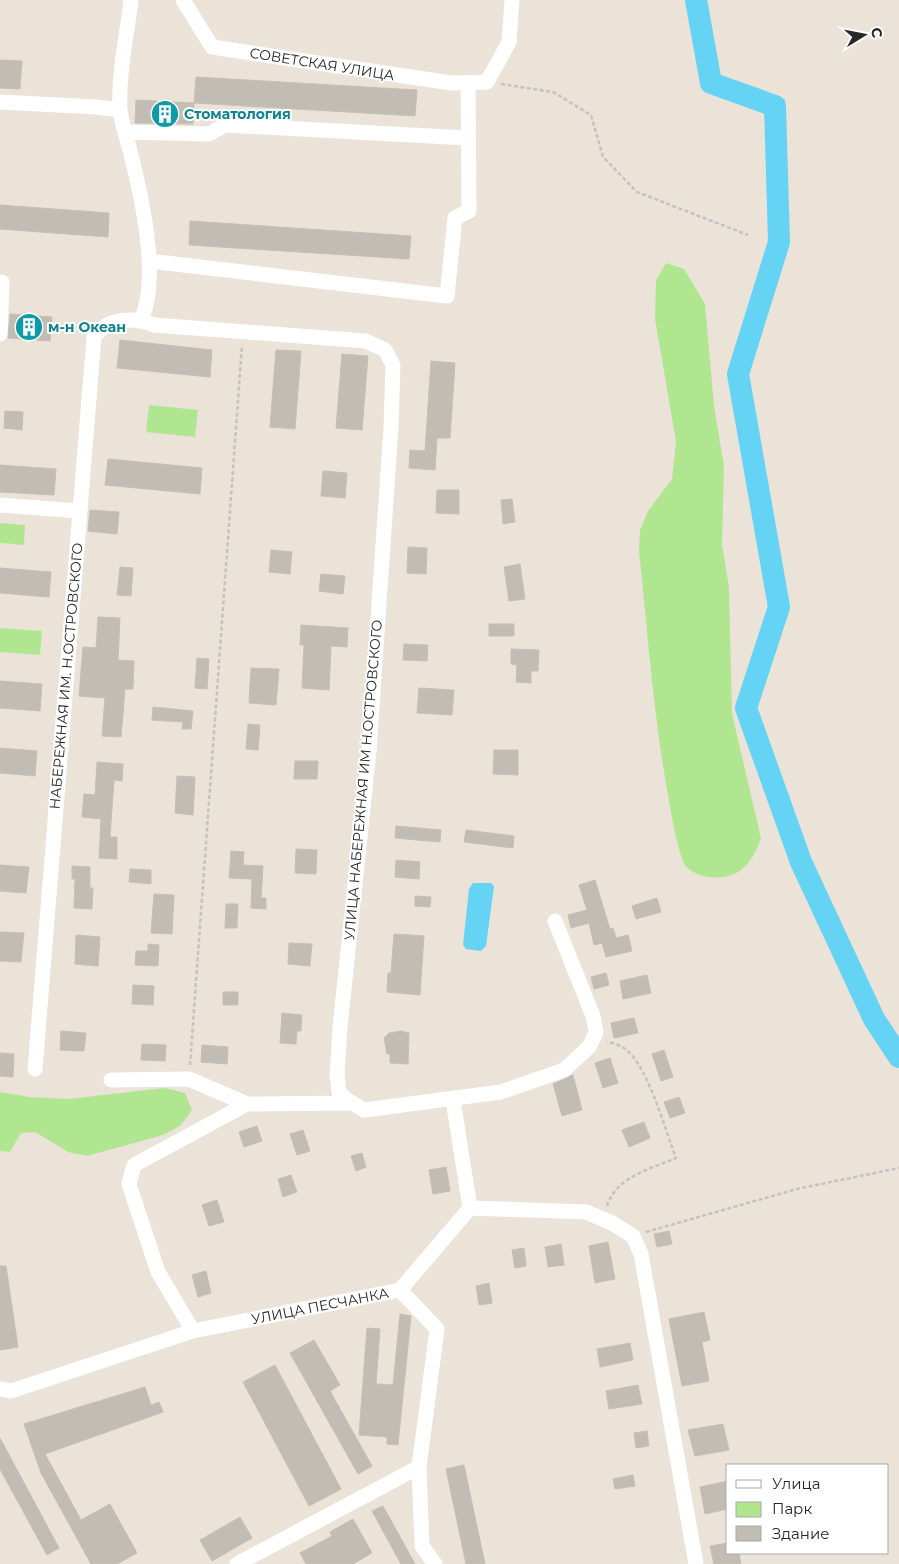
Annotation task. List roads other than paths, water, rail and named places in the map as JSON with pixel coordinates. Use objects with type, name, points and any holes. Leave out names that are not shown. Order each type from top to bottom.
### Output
[{"type":"street","points":[[131,0],[124,51],[120,110],[142,199],[149,261],[146,309],[141,320]]},
{"type":"street","name":"СОВЕТСКАЯ УЛИЦА","points":[[183,0],[212,47],[450,83],[487,82],[509,42],[512,0]]},
{"type":"street","points":[[149,261],[447,296],[455,218],[469,211],[468,83]]},
{"type":"street","points":[[0,102],[96,106],[120,110]]},
{"type":"street","points":[[126,132],[209,134],[225,125],[467,138]]},
{"type":"street","points":[[0,282],[2,282],[0,334]]},
{"type":"street","name":"НАБЕРЕЖНАЯ ИМ. Н.ОСТРОВСКОГО","points":[[35,1069],[94,337],[100,328],[111,321],[141,320],[154,325],[242,333],[366,340],[385,350]]},
{"type":"street","name":"УЛИЦА НАБЕРЕЖНАЯ ИМ Н.ОСТРОВСКОГО","points":[[352,1103],[339,1092],[337,1075],[340,1027],[369,751],[391,437],[393,365],[385,350]]},
{"type":"street","points":[[0,505],[79,511]]},
{"type":"street","points":[[111,1080],[189,1079],[248,1104],[352,1103],[364,1110],[453,1100],[501,1092],[564,1070],[589,1047],[596,1032],[593,1016],[555,921]]},
{"type":"street","points":[[453,1100],[470,1208],[586,1212],[633,1236],[641,1254],[696,1564]]},
{"type":"street","points":[[194,1331],[158,1272],[129,1184],[134,1165],[248,1104]]},
{"type":"street","name":"УЛИЦА ПЕСЧАНКА","points":[[0,1389],[11,1391],[194,1331],[400,1290],[470,1208]]},
{"type":"street","points":[[400,1290],[437,1329],[419,1467],[422,1546],[435,1564]]},
{"type":"street","points":[[237,1564],[419,1467]]},
{"type":"water","points":[[473,883],[491,883],[494,886],[486,946],[481,951],[466,949],[463,945],[469,889]]},
{"type":"waterway","points":[[696,0],[711,83],[775,106],[779,242],[738,374],[779,607],[746,708],[801,862],[874,1019],[899,1057]]},
{"type":"place","name":"Стоматология","points":[[165,114]]},
{"type":"place","name":"м-н Океан","points":[[29,327]]}]
